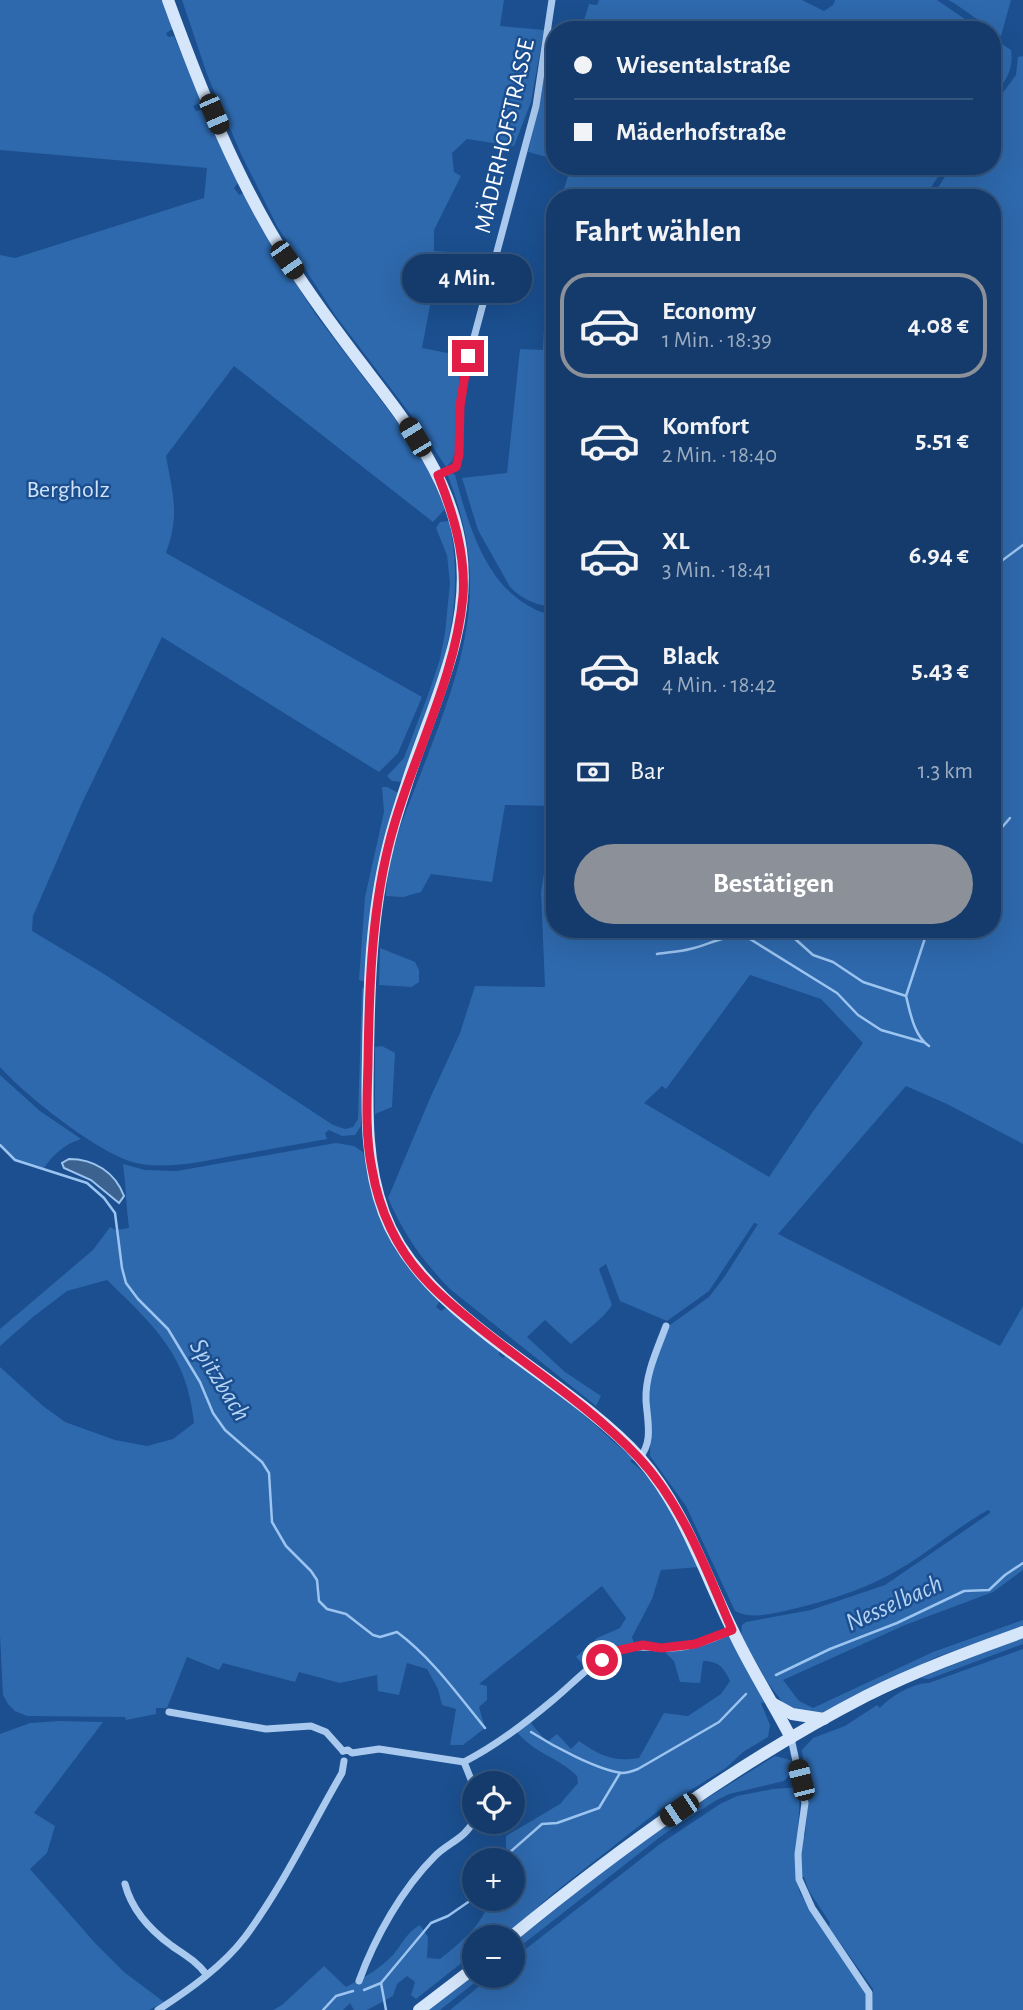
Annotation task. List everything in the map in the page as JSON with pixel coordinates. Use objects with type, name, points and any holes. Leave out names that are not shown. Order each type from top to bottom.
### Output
[{"type":"street","points":[[168,0],[236,164],[287,260],[335,329],[407,423],[438,475],[461,550],[463,596],[450,664],[409,777],[387,849],[377,912],[370,984],[368,1139],[371,1167],[385,1218],[404,1252],[425,1280],[494,1339],[549,1380],[639,1458],[681,1519],[732,1630],[791,1738],[805,1803],[798,1854],[799,1879],[812,1908],[870,1993],[869,2010]]},
{"type":"street","name":"MÄDERHOFSTRASSE","points":[[549,21],[552,0]]},
{"type":"street","name":"MÄDERHOFSTRASSE","points":[[438,475],[456,467],[459,455],[460,406],[465,371],[536,106],[546,40]]},
{"type":"street","points":[[639,1458],[648,1444],[648,1380],[666,1326]]},
{"type":"street","points":[[342,1752],[379,1749],[464,1762],[518,1727],[552,1702],[588,1669],[616,1651],[643,1645],[661,1648],[695,1644],[732,1630]]},
{"type":"street","points":[[525,1926],[642,1834],[791,1738],[867,1696],[963,1654],[1023,1633]]},
{"type":"street","points":[[771,1702],[792,1714],[824,1719]]},
{"type":"street","points":[[158,2010],[183,1994],[244,1937],[279,1884],[342,1773],[344,1761],[342,1752],[326,1731],[311,1726],[266,1729],[169,1712]]},
{"type":"street","points":[[344,1761],[351,1760],[352,1753]]},
{"type":"street","points":[[464,1762],[468,1771]]},
{"type":"street","points":[[359,1981],[395,1907],[436,1855],[463,1834]]},
{"type":"street","points":[[125,1884],[140,1916],[158,1935],[197,1962],[206,1974]]},
{"type":"street","points":[[419,2010],[462,1977]]},
{"type":"green space","name":"Bergholz","points":[[0,0],[162,0],[173,29],[166,33],[168,37],[174,36],[202,102],[193,106],[196,111],[204,109],[238,183],[234,188],[239,195],[244,193],[272,246],[316,315],[412,441],[445,509],[433,522],[234,366],[166,456],[174,516],[166,553],[422,697],[398,753],[379,772],[162,637],[82,803],[33,916],[32,931],[104,974],[333,1125],[345,1129],[353,1127],[358,1119],[362,988],[365,988],[361,1126],[355,1135],[342,1136],[329,1130],[325,1133],[327,1139],[199,1162],[161,1166],[136,1163],[103,1148],[64,1122],[27,1093],[0,1067],[0,255],[15,258],[204,198],[207,168],[0,150]]},
{"type":"green space","points":[[182,0],[504,0],[500,26],[544,30],[531,102],[514,146],[467,139],[452,153],[454,172],[461,176],[434,230],[434,251],[494,255],[487,276],[436,274],[422,348],[463,356],[455,452],[446,467],[417,423],[335,315],[277,226],[241,154],[208,77]]},
{"type":"green space","points":[[599,0],[802,0],[824,11],[833,5],[835,0],[937,0],[968,21],[584,21],[589,4],[597,5]]},
{"type":"green space","points":[[948,0],[1011,0],[1001,36],[1001,21],[980,21]]},
{"type":"green space","points":[[1001,43],[1011,50],[1008,76],[1001,87]]},
{"type":"green space","points":[[1023,56],[1023,1144],[906,1086],[778,1234],[1000,1346],[1023,1306],[1023,1570],[993,1592],[905,1625],[783,1680],[799,1701],[813,1708],[933,1652],[1023,1620],[1023,1626],[937,1657],[821,1713],[795,1710],[783,1703],[768,1683],[741,1636],[742,1625],[811,1610],[885,1585],[990,1511],[903,1567],[850,1593],[771,1614],[749,1615],[735,1611],[686,1506],[650,1456],[651,1417],[648,1388],[660,1346],[670,1325],[709,1297],[758,1224],[754,1223],[709,1291],[667,1321],[620,1301],[606,1264],[599,1269],[612,1305],[599,1320],[571,1344],[545,1320],[527,1337],[565,1372],[601,1396],[596,1406],[450,1289],[431,1268],[400,1224],[388,1198],[460,1033],[475,986],[545,987],[541,892],[546,861],[546,938],[1001,938],[1001,189],[937,189],[946,175],[1001,175],[1001,95],[1016,75],[1018,57]],"holes":[[[750,975],[821,999],[863,1043],[769,1177],[644,1103],[662,1086],[666,1089]]]},
{"type":"green space","points":[[546,62],[546,157],[528,152],[540,103]]},
{"type":"green space","points":[[568,175],[939,175],[930,189],[564,189]]},
{"type":"green space","points":[[546,288],[546,606],[530,601],[510,587],[478,530],[462,478],[507,473],[520,349],[543,350]]},
{"type":"green space","points":[[451,472],[455,475],[471,528],[487,563],[510,592],[524,603],[546,612],[546,806],[505,805],[492,882],[431,874],[421,892],[403,897],[386,896],[396,838],[448,701],[466,629],[470,592],[468,555],[461,516],[447,474]]},
{"type":"green space","points":[[449,521],[455,591],[452,623],[436,686],[402,782],[392,781],[387,776],[404,758],[440,659],[450,583],[447,555],[436,528],[440,522]]},
{"type":"green space","points":[[382,787],[398,793],[366,982],[359,980],[365,897],[384,812]]},
{"type":"green space","points":[[380,948],[415,962],[419,970],[419,982],[412,987],[379,985]]},
{"type":"green space","points":[[382,1046],[395,1053],[392,1107],[375,1114],[375,1047]]},
{"type":"green space","points":[[0,1075],[40,1111],[81,1139],[59,1151],[43,1169],[15,1160],[0,1145]]},
{"type":"green space","points":[[336,1143],[354,1146],[363,1152],[373,1198],[387,1234],[409,1267],[440,1301],[436,1307],[441,1311],[447,1307],[500,1349],[499,1355],[503,1358],[508,1354],[575,1407],[633,1459],[630,1461],[663,1496],[700,1567],[661,1570],[652,1599],[632,1637],[635,1646],[616,1651],[588,1669],[576,1657],[597,1638],[620,1628],[626,1618],[602,1586],[479,1684],[487,1686],[487,1700],[479,1707],[485,1728],[463,1745],[450,1745],[456,1709],[442,1705],[438,1689],[427,1669],[407,1663],[399,1695],[378,1691],[377,1675],[340,1683],[299,1672],[295,1682],[223,1663],[219,1670],[187,1657],[167,1708],[156,1708],[156,1714],[126,1720],[125,1717],[27,1716],[15,1711],[3,1695],[0,1635],[0,1367],[65,1422],[115,1440],[147,1446],[173,1439],[194,1423],[184,1378],[166,1343],[107,1280],[67,1291],[0,1346],[0,1329],[93,1250],[110,1227],[116,1230],[129,1228],[123,1164],[145,1170],[177,1171]]},
{"type":"green space","points":[[732,1630],[771,1702],[761,1703],[770,1725],[768,1737],[743,1752],[726,1768],[662,1808],[517,1925],[476,1925],[485,1911],[525,1911],[525,1848],[506,1848],[506,1836],[525,1834],[525,1825],[560,1804],[578,1783],[577,1776],[570,1770],[531,1745],[517,1732],[529,1721],[547,1742],[557,1734],[571,1749],[579,1741],[607,1757],[639,1758],[664,1713],[688,1716],[721,1694],[730,1681],[720,1666],[703,1661],[700,1683],[680,1682],[674,1661],[661,1648],[695,1644]]},
{"type":"green space","points":[[1023,1637],[1023,1644],[929,1679],[920,1678]]},
{"type":"green space","points":[[1023,1649],[1023,2010],[872,2010],[873,1989],[829,1927],[830,1923],[809,1891],[804,1877],[796,1878],[800,1893],[866,1995],[866,2010],[450,2010],[477,1988],[525,1988],[525,1950],[660,1844],[720,1804],[737,1796],[800,1787],[798,1834],[805,1836],[808,1804],[802,1750],[813,1738],[845,1726],[877,1705],[880,1708],[909,1688]]},
{"type":"green space","points":[[103,1722],[34,1813],[55,1826],[47,1853],[30,1869],[124,1972],[164,2002],[149,2010],[0,2010],[0,1734],[30,1723]]},
{"type":"green space","points":[[775,1756],[791,1760],[794,1770],[784,1781],[729,1794],[715,1801],[664,1834],[525,1943],[525,1933],[672,1820]]},
{"type":"green space","points":[[420,1925],[428,1937],[427,1958],[440,1959],[462,1941],[462,1963],[416,1999],[411,1995],[415,1982],[407,1976],[397,1984],[393,1996],[367,2010],[354,2010],[350,2003],[343,2010],[273,2010],[324,1966],[346,1987],[388,1960],[408,1935]]},
{"type":"green space","points":[[462,1983],[462,1988],[468,1988],[440,2010],[427,2010]]},
{"type":"shaded area","points":[[69,1159],[95,1164],[109,1174],[124,1196],[119,1203],[91,1180],[64,1168],[62,1163]]},
{"type":"waterway","points":[[1001,561],[1023,545]]},
{"type":"waterway","points":[[1001,828],[1010,818]]},
{"type":"waterway","points":[[657,954],[686,950],[728,938]]},
{"type":"waterway","points":[[746,938],[752,938]]},
{"type":"waterway","points":[[794,938],[813,955],[833,962],[863,982],[906,996],[916,1030],[929,1046]]},
{"type":"waterway","points":[[906,996],[925,938]]},
{"type":"waterway","points":[[750,939],[837,993],[858,1015],[881,1030],[923,1042]]},
{"type":"waterway","name":"Spitzbach","points":[[0,1145],[15,1160],[87,1183],[104,1198],[115,1213],[126,1283],[168,1329],[225,1430],[262,1462],[269,1473],[272,1522],[286,1546],[317,1580],[319,1601],[327,1609],[346,1614],[373,1635],[380,1637],[397,1632],[433,1665],[485,1728]]},
{"type":"waterway","name":"Nesselbach","points":[[776,1675],[964,1591],[989,1590],[1023,1563]]},
{"type":"waterway","name":"Nesselbach","points":[[531,1732],[588,1762],[626,1773],[638,1769],[719,1722],[746,1694]]},
{"type":"waterway","points":[[515,1848],[542,1824],[557,1823],[599,1808],[620,1773]]},
{"type":"waterway","points":[[364,1990],[381,1983],[431,1923],[462,1906]]},
{"type":"waterway","points":[[381,1983],[386,2010]]},
{"type":"waterway","points":[[323,2010],[336,1996],[353,1991]]},
{"type":"route","points":[[468,356],[460,406],[459,455],[456,467],[438,475],[461,550],[463,596],[450,664],[409,777],[387,849],[370,984],[368,1139],[371,1167],[385,1218],[404,1252],[425,1280],[455,1307],[549,1380],[639,1458],[681,1519],[732,1630],[695,1644],[661,1648],[643,1645],[616,1651],[602,1660]]}]
